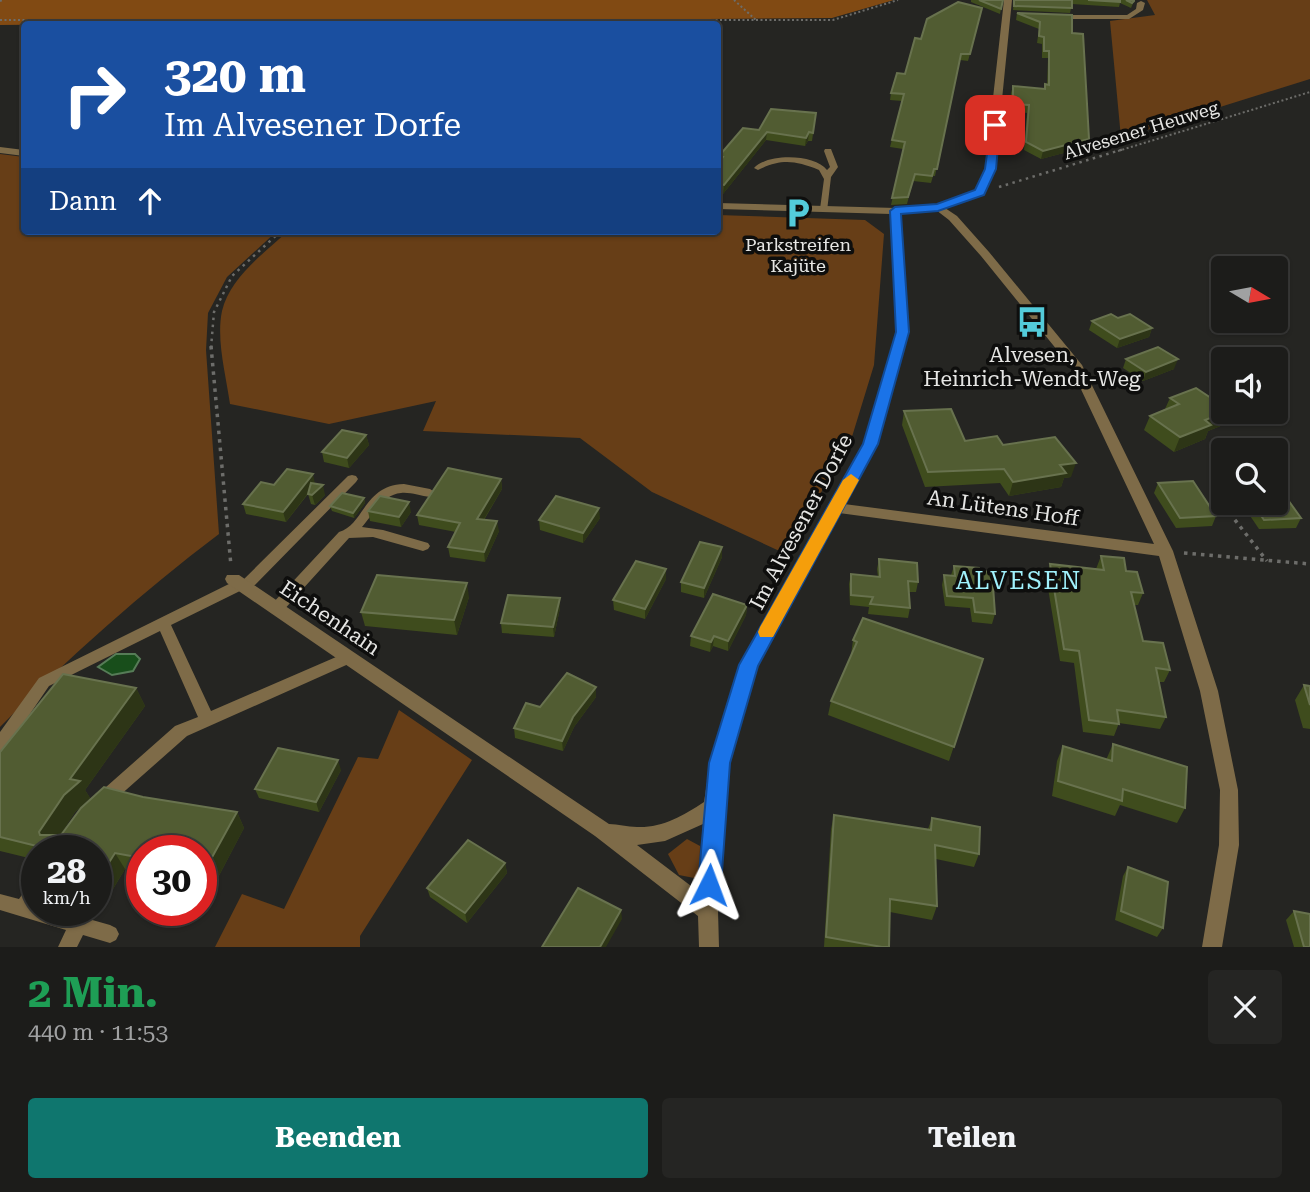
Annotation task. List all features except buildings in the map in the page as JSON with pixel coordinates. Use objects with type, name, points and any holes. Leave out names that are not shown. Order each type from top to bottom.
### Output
[{"type":"street","points":[[721,206],[895,211],[938,207],[980,192],[990,169],[1009,15],[1008,0]]},
{"type":"street","points":[[1041,16],[1129,17],[1139,10],[1142,3]]},
{"type":"street","points":[[0,150],[21,153]]},
{"type":"street","points":[[938,207],[953,218],[985,254],[1076,365],[1165,551],[1209,691],[1229,790],[1229,845],[1212,947]]},
{"type":"street","name":"Im Alvesener Dorfe","points":[[709,947],[713,807],[719,763],[748,665],[870,444],[902,332],[895,211]]},
{"type":"street","name":"An Lütens Hoff","points":[[836,508],[1165,551]]},
{"type":"street","name":"Eichenhain","points":[[239,584],[602,830],[708,911]]},
{"type":"street","points":[[602,830],[629,837],[648,837],[676,829],[713,807]]},
{"type":"lane","points":[[824,209],[827,177],[834,167],[828,151]]},
{"type":"lane","points":[[758,168],[766,160],[778,160],[818,166],[827,177]]},
{"type":"lane","points":[[0,744],[44,682],[239,584],[352,479]]},
{"type":"lane","points":[[352,531],[391,490],[398,488],[430,494]]},
{"type":"lane","points":[[276,609],[344,534],[368,531],[423,546]]},
{"type":"lane","points":[[163,623],[207,720]]},
{"type":"lane","points":[[92,810],[181,732],[348,658]]},
{"type":"lane","points":[[0,902],[21,907]]},
{"type":"lane","points":[[67,947],[78,926]]},
{"type":"lane","points":[[85,926],[110,934]]},
{"type":"path","points":[[734,0],[756,20]]},
{"type":"path","points":[[0,20],[833,20],[898,0]]},
{"type":"path","name":"Alvesener Heuweg","points":[[980,192],[1310,92]]},
{"type":"path","points":[[239,584],[211,349],[214,312],[232,276],[277,235]]},
{"type":"path","points":[[1231,515],[1267,561]]},
{"type":"path","points":[[1165,551],[1310,564]]},
{"type":"shaded area","points":[[0,0],[894,0],[832,18],[21,21],[21,25],[0,25]]},
{"type":"shaded area","points":[[1147,0],[1310,0],[1310,79],[1121,138],[1110,21],[1155,15]]},
{"type":"shaded area","points":[[0,154],[21,157],[21,235],[273,235],[227,277],[208,313],[206,350],[219,534],[106,626],[0,727]]},
{"type":"shaded area","points":[[721,215],[865,220],[884,234],[874,365],[851,440],[786,554],[652,492],[580,438],[423,431],[436,401],[329,424],[230,404],[221,346],[222,311],[232,288],[259,257],[284,235],[721,235]]},
{"type":"shaded area","points":[[116,654],[135,654],[140,659],[133,671],[112,675],[98,667]]},
{"type":"shaded area","points":[[399,710],[472,760],[360,936],[360,947],[215,947],[242,894],[284,909],[358,757],[378,759]]},
{"type":"shaded area","points":[[687,839],[700,846],[699,879],[679,875],[668,854]]},
{"type":"slow traffic","points":[[767,632],[851,480]]},
{"type":"place","name":"Parkstreifen Kajüte","points":[[798,213]]},
{"type":"place","name":"Alvesen, Heinrich-Wendt-Weg","points":[[1032,322]]},
{"type":"district","name":"ALVESEN","points":[[1019,581]]},
{"type":"route","points":[[709,885],[713,807],[719,763],[748,665],[870,444],[902,332],[895,211],[938,207],[980,192],[990,169],[995,125]]}]
